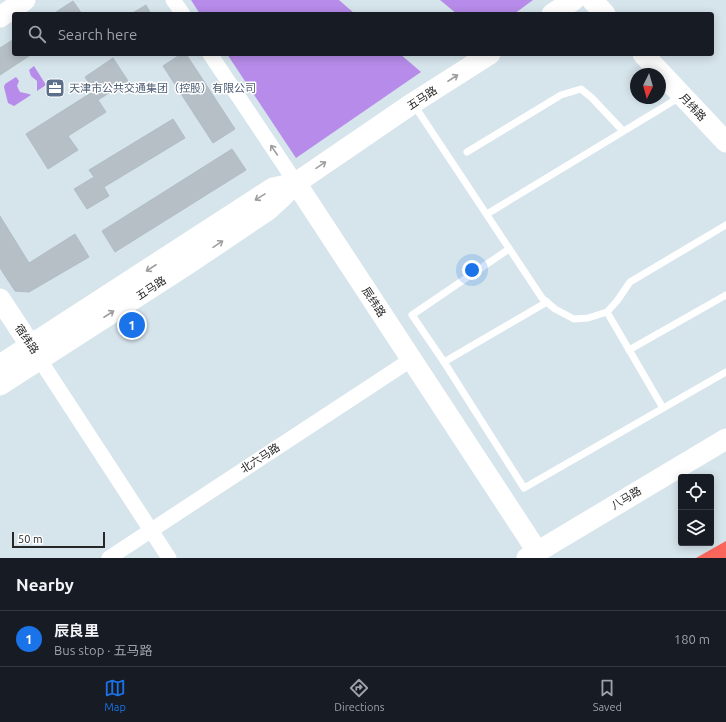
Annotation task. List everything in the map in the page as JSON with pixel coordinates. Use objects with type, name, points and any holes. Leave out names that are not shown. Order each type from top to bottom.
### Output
[{"type":"street","points":[[0,17],[25,0]]},
{"type":"street","points":[[173,0],[182,12]]},
{"type":"street","points":[[555,12],[574,0]]},
{"type":"street","points":[[592,0],[603,12]]},
{"type":"street","name":"辰纬路","points":[[211,56],[412,359],[532,554]]},
{"type":"street","name":"五马路","points":[[0,365],[36,349],[76,336],[188,264],[268,210],[296,183],[413,103],[487,56]]},
{"type":"street","name":"月纬路","points":[[645,56],[726,142]]},
{"type":"street","name":"五马路","points":[[0,385],[36,349],[273,188],[296,183]]},
{"type":"street","name":"宿纬路","points":[[0,299],[18,327],[36,349]]},
{"type":"street","points":[[36,349],[169,558]]},
{"type":"street","name":"北六马路","points":[[109,558],[412,359]]},
{"type":"street","name":"八马路","points":[[532,554],[726,439]]},
{"type":"lane","points":[[467,152],[561,95],[581,89],[592,98],[623,131]]},
{"type":"lane","points":[[487,214],[682,95]]},
{"type":"lane","points":[[413,103],[542,298],[555,309],[574,319],[588,318],[607,312],[617,301],[630,282],[726,225]]},
{"type":"lane","points":[[510,249],[412,315],[444,362],[524,488],[726,372]]},
{"type":"lane","points":[[629,350],[726,295]]},
{"type":"lane","points":[[444,362],[547,302]]},
{"type":"lane","points":[[607,312],[663,408]]},
{"type":"shaded area","points":[[191,0],[339,0],[353,12],[199,12]]},
{"type":"shaded area","points":[[440,0],[533,0],[517,12],[455,12]]},
{"type":"shaded area","points":[[228,56],[402,56],[421,72],[296,158]]},
{"type":"shaded area","points":[[34,66],[46,85],[37,91],[37,81],[31,76],[29,70]]},
{"type":"shaded area","points":[[16,77],[19,81],[17,86],[20,92],[31,95],[14,106],[8,103],[4,87],[5,84]]},
{"type":"shaded area","points":[[726,541],[726,558],[696,558]]},
{"type":"building","points":[[73,1],[81,12],[56,12]]},
{"type":"building","points":[[146,5],[150,12],[134,12]]},
{"type":"building","points":[[12,40],[12,56],[29,56],[0,75],[0,48]]},
{"type":"building","points":[[178,56],[187,56],[235,129],[213,143],[163,66]]},
{"type":"building","points":[[113,58],[128,81],[98,100],[106,112],[68,136],[78,150],[48,169],[26,134],[94,91],[85,77]]},
{"type":"building","points":[[173,119],[185,138],[104,187],[109,196],[87,209],[74,189],[94,177],[89,170]]},
{"type":"building","points":[[232,149],[246,170],[115,252],[102,231]]},
{"type":"building","points":[[0,216],[29,263],[75,234],[89,257],[29,292],[15,291],[0,268]]},
{"type":"place","name":"天津市公共交通集团（控股）有限公司","points":[[55,88]]},
{"type":"place","name":"辰良里","points":[[132,325]]}]
